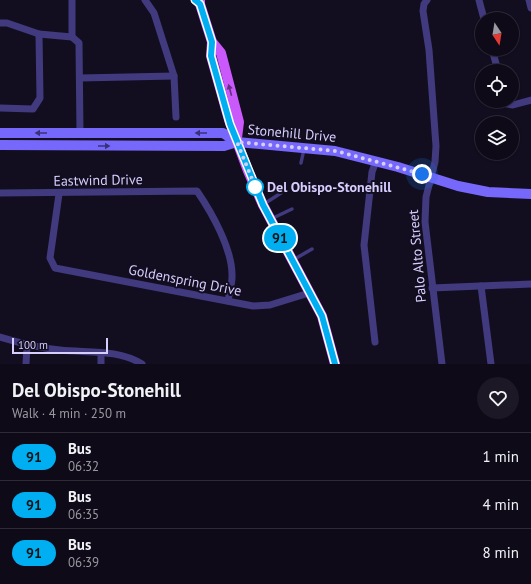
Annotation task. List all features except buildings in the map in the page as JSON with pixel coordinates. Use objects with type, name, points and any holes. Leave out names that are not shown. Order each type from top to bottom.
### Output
[{"type":"main road","points":[[198,1],[212,42],[211,56],[228,120],[263,205],[322,316],[335,364]]},
{"type":"main road","name":"Stonehill Drive","points":[[0,133],[223,133],[237,142]]},
{"type":"main road","points":[[65,146],[80,133]]},
{"type":"main road","name":"Stonehill Drive","points":[[0,145],[224,146],[237,142],[304,147],[336,151],[376,161],[458,186],[488,192],[531,194]]},
{"type":"street","points":[[72,0],[72,37]]},
{"type":"street","points":[[146,0],[154,13],[174,76],[176,117]]},
{"type":"street","points":[[480,0],[483,12]]},
{"type":"street","points":[[529,0],[531,8]]},
{"type":"street","name":"Palo Alto Street","points":[[425,2],[436,146],[426,197],[425,222],[442,364]]},
{"type":"street","points":[[0,23],[7,23],[39,34],[72,37],[79,42],[80,133]]},
{"type":"street","points":[[3,109],[33,109],[40,98],[39,34]]},
{"type":"street","points":[[80,78],[174,76]]},
{"type":"street","points":[[519,103],[531,100]]},
{"type":"street","points":[[375,342],[364,246],[372,172],[376,161]]},
{"type":"street","name":"Eastwind Drive","points":[[0,193],[59,194],[197,191],[211,211],[229,258],[232,277],[228,301]]},
{"type":"street","name":"Goldenspring Drive","points":[[59,194],[50,258],[55,268],[253,306],[270,305],[309,293]]},
{"type":"street","points":[[432,288],[531,284]]},
{"type":"street","points":[[481,286],[491,364]]},
{"type":"street","points":[[0,337],[27,345],[59,350],[114,353],[133,358],[142,364]]},
{"type":"street","points":[[26,364],[27,345]]},
{"type":"street","points":[[101,353],[101,364]]},
{"type":"lane","points":[[301,163],[304,147]]},
{"type":"lane","points":[[263,205],[281,193]]},
{"type":"lane","points":[[271,220],[292,209]]},
{"type":"lane","points":[[292,261],[312,250]]},
{"type":"bus line","name":"91","points":[[195,0],[200,4],[212,42],[211,56],[228,120],[263,205],[322,316],[335,364]]},
{"type":"place","name":"Del Obispo-Stonehill","points":[[255,187]]},
{"type":"route","points":[[255,187],[256,189],[237,142],[336,151],[422,174]]}]
